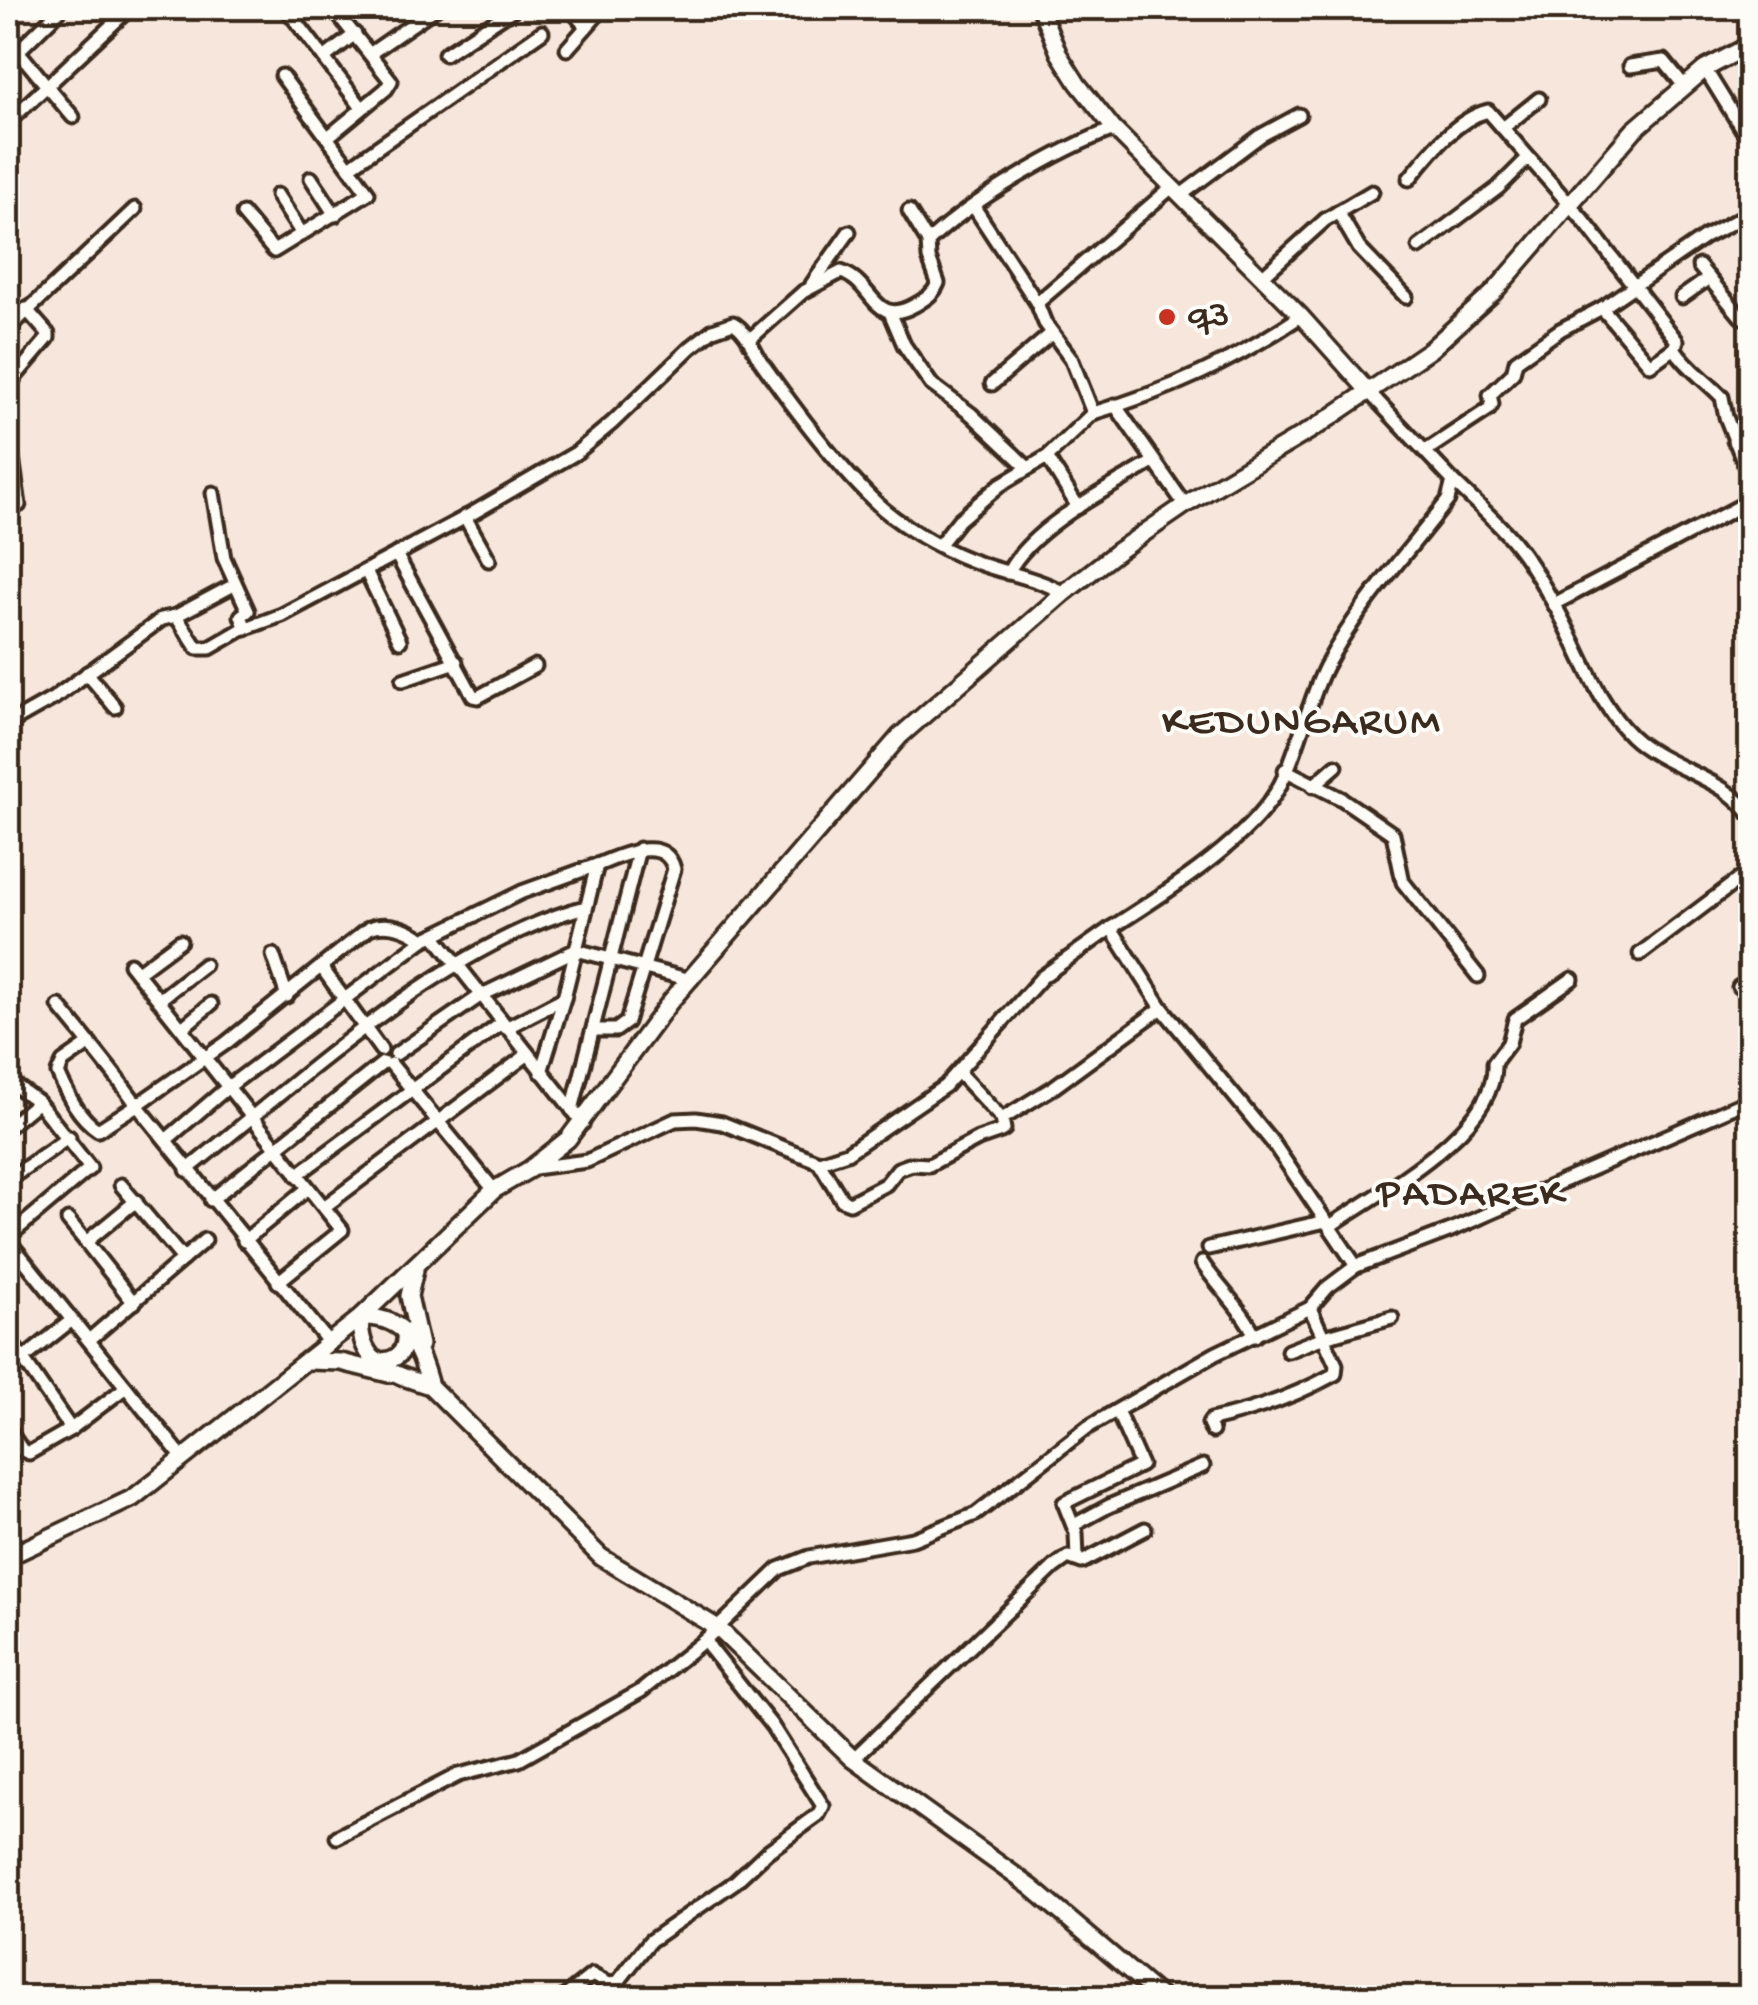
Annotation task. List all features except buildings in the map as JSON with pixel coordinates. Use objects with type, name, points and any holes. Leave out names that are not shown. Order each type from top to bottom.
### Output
[{"type":"main road","points":[[8,1557],[122,1505],[330,1344],[494,1190],[530,1168],[900,736],[1064,593],[1186,505],[1256,466],[1431,350],[1494,292],[1634,130],[1705,69],[1750,45]]},
{"type":"main road","points":[[419,1262],[410,1280],[409,1296],[430,1386]]},
{"type":"main road","points":[[361,1317],[390,1320],[405,1332],[422,1358]]},
{"type":"main road","points":[[361,1317],[363,1346],[376,1362],[402,1377]]},
{"type":"main road","points":[[376,1362],[390,1362],[400,1355],[406,1345],[405,1332]]},
{"type":"main road","points":[[307,1362],[341,1362],[430,1386],[601,1556],[712,1633],[853,1760],[1031,1887],[1162,1998]]},
{"type":"street","points":[[8,61],[62,8]]},
{"type":"street","points":[[8,122],[130,8]]},
{"type":"street","points":[[286,8],[362,108]]},
{"type":"street","points":[[328,137],[390,81],[333,8]]},
{"type":"street","points":[[370,53],[436,8]]},
{"type":"street","points":[[445,54],[514,8]]},
{"type":"street","points":[[570,8],[586,27]]},
{"type":"street","points":[[567,49],[604,8]]},
{"type":"street","points":[[1040,8],[1059,54],[1114,128],[1301,316],[1368,392],[1517,546],[1626,731],[1664,762],[1726,790],[1750,815]]},
{"type":"street","points":[[351,166],[542,32]]},
{"type":"street","points":[[324,58],[355,34]]},
{"type":"street","points":[[8,38],[73,117]]},
{"type":"street","points":[[1630,66],[1664,61],[1685,87]]},
{"type":"street","points":[[1705,69],[1750,142]]},
{"type":"street","points":[[243,214],[270,250],[277,250],[368,192],[282,76]]},
{"type":"street","points":[[1503,128],[1539,99]]},
{"type":"street","points":[[1409,179],[1448,136],[1486,110],[1634,284],[1677,340],[1674,348],[1650,365],[1602,308]]},
{"type":"street","points":[[1037,304],[1177,191],[1299,115]]},
{"type":"street","points":[[928,242],[1004,186],[1114,128]]},
{"type":"street","points":[[1419,248],[1488,197],[1528,158]]},
{"type":"street","points":[[311,178],[334,214]]},
{"type":"street","points":[[1262,277],[1338,212],[1372,192]]},
{"type":"street","points":[[277,195],[302,234]]},
{"type":"street","points":[[974,207],[1052,333],[1072,358],[1093,412]]},
{"type":"street","points":[[8,329],[135,209]]},
{"type":"street","points":[[890,312],[903,312],[938,288],[928,242],[909,211]]},
{"type":"street","points":[[1338,212],[1358,248],[1406,297]]},
{"type":"street","points":[[1427,450],[1489,409],[1491,394],[1514,371],[1516,360],[1602,308],[1705,237],[1750,213]]},
{"type":"street","points":[[810,288],[850,232]]},
{"type":"street","points":[[1699,266],[1741,318],[1750,310]]},
{"type":"street","points":[[749,340],[776,313],[810,288],[845,272],[890,312],[892,324],[931,384],[971,414],[1028,468]]},
{"type":"street","points":[[1682,297],[1708,278]]},
{"type":"street","points":[[8,386],[48,338],[26,309]]},
{"type":"street","points":[[940,544],[958,520],[1000,485],[1046,457],[1093,412],[1176,386],[1216,368],[1301,316]]},
{"type":"street","points":[[176,616],[197,648],[210,648],[282,616],[576,453],[713,330],[733,323],[742,328],[783,391],[866,491],[902,523],[980,564],[1064,593]]},
{"type":"street","points":[[992,384],[1052,333]]},
{"type":"street","points":[[1674,348],[1698,379],[1722,397],[1734,441],[1750,478]]},
{"type":"street","points":[[1115,406],[1186,505]]},
{"type":"street","points":[[1734,441],[1750,434]]},
{"type":"street","points":[[8,446],[19,505]]},
{"type":"street","points":[[1046,457],[1078,507]]},
{"type":"street","points":[[1008,573],[1028,544],[1078,507],[1153,462]]},
{"type":"street","points":[[819,1162],[847,1153],[944,1086],[1042,977],[1172,888],[1269,802],[1286,770],[1317,686],[1340,642],[1364,604],[1448,500],[1452,481]]},
{"type":"street","points":[[213,493],[221,546],[248,612],[240,616],[246,629]]},
{"type":"street","points":[[1554,604],[1750,501]]},
{"type":"street","points":[[465,517],[489,560]]},
{"type":"street","points":[[396,554],[475,697],[535,666]]},
{"type":"street","points":[[366,571],[400,641]]},
{"type":"street","points":[[8,724],[54,698],[152,624],[176,616],[234,585]]},
{"type":"street","points":[[402,680],[456,662]]},
{"type":"street","points":[[88,673],[114,706]]},
{"type":"street","points":[[1313,786],[1336,766]]},
{"type":"street","points":[[1286,770],[1342,799],[1393,834],[1403,882],[1478,976]]},
{"type":"street","points":[[577,1117],[593,1030],[639,850]]},
{"type":"street","points":[[166,1140],[228,1086],[429,937],[522,892],[639,850],[665,854],[674,869],[646,968],[624,1026],[593,1030]]},
{"type":"street","points":[[541,1072],[597,866]]},
{"type":"street","points":[[1640,954],[1750,872]]},
{"type":"street","points":[[187,1170],[367,1028],[456,964],[551,918],[586,906]]},
{"type":"street","points":[[90,1044],[62,1062],[58,1073],[80,1112],[98,1130],[206,1058],[376,925],[429,937],[456,964],[577,1117]]},
{"type":"street","points":[[1111,928],[1162,1008],[1273,1142],[1356,1266]]},
{"type":"street","points":[[180,941],[133,969],[342,1230],[278,1282]]},
{"type":"street","points":[[211,1200],[390,1060],[480,996],[576,950],[692,980]]},
{"type":"street","points":[[273,956],[287,996]]},
{"type":"street","points":[[159,1000],[204,965]]},
{"type":"street","points":[[322,968],[381,1050],[378,1057],[390,1060],[494,1190]]},
{"type":"street","points":[[1209,1248],[1328,1223],[1381,1192],[1458,1134],[1482,1107],[1495,1074],[1494,1063],[1509,1044],[1513,1023],[1572,979]]},
{"type":"street","points":[[297,1175],[504,1026],[564,998]]},
{"type":"street","points":[[182,1028],[211,1004]]},
{"type":"street","points":[[59,1006],[330,1344]]},
{"type":"street","points":[[1002,1119],[1054,1087],[1162,1008]]},
{"type":"street","points":[[324,1206],[527,1054]]},
{"type":"street","points":[[530,1168],[588,1161],[674,1120],[696,1119],[722,1123],[819,1162],[842,1200],[850,1203],[886,1184],[898,1169],[912,1164],[929,1165],[978,1138],[1004,1129],[1002,1119],[958,1072]]},
{"type":"street","points":[[8,1080],[38,1102],[90,1168],[8,1239],[184,1458]]},
{"type":"street","points":[[337,1837],[458,1775],[518,1760],[641,1690],[712,1633],[780,1569],[809,1557],[913,1539],[976,1514],[1088,1427],[1215,1354],[1310,1308],[1328,1286],[1356,1266],[1452,1230],[1750,1100]]},
{"type":"street","points":[[8,1127],[38,1102]]},
{"type":"street","points":[[9,1174],[68,1138]]},
{"type":"street","points":[[121,1184],[183,1259]]},
{"type":"street","points":[[244,1241],[307,1189]]},
{"type":"street","points":[[86,1242],[136,1201]]},
{"type":"street","points":[[68,1220],[134,1302]]},
{"type":"street","points":[[88,1340],[205,1240]]},
{"type":"street","points":[[1202,1263],[1247,1319],[1254,1336]]},
{"type":"street","points":[[1212,1431],[1211,1420],[1227,1419],[1266,1405],[1336,1374],[1336,1365],[1310,1308]]},
{"type":"street","points":[[1288,1351],[1392,1318]]},
{"type":"street","points":[[8,1371],[72,1320]]},
{"type":"street","points":[[8,1338],[71,1429]]},
{"type":"street","points":[[8,1429],[22,1450],[28,1452],[71,1429],[126,1387]]},
{"type":"street","points":[[1077,1558],[1074,1525],[1064,1503],[1141,1466],[1117,1411]]},
{"type":"street","points":[[1074,1525],[1202,1466]]},
{"type":"street","points":[[853,1760],[1054,1566],[1068,1557],[1082,1562],[1144,1528]]},
{"type":"street","points":[[563,1998],[592,1975],[609,1984],[617,1983],[650,1940],[735,1882],[767,1852],[818,1815],[823,1806],[781,1739],[710,1648],[712,1633]]},
{"type":"place","name":"q3","points":[[1167,317]]},
{"type":"district","name":"KEDUNGARUM","points":[[1302,724]]},
{"type":"district","name":"PADAREK","points":[[1471,1196]]}]
